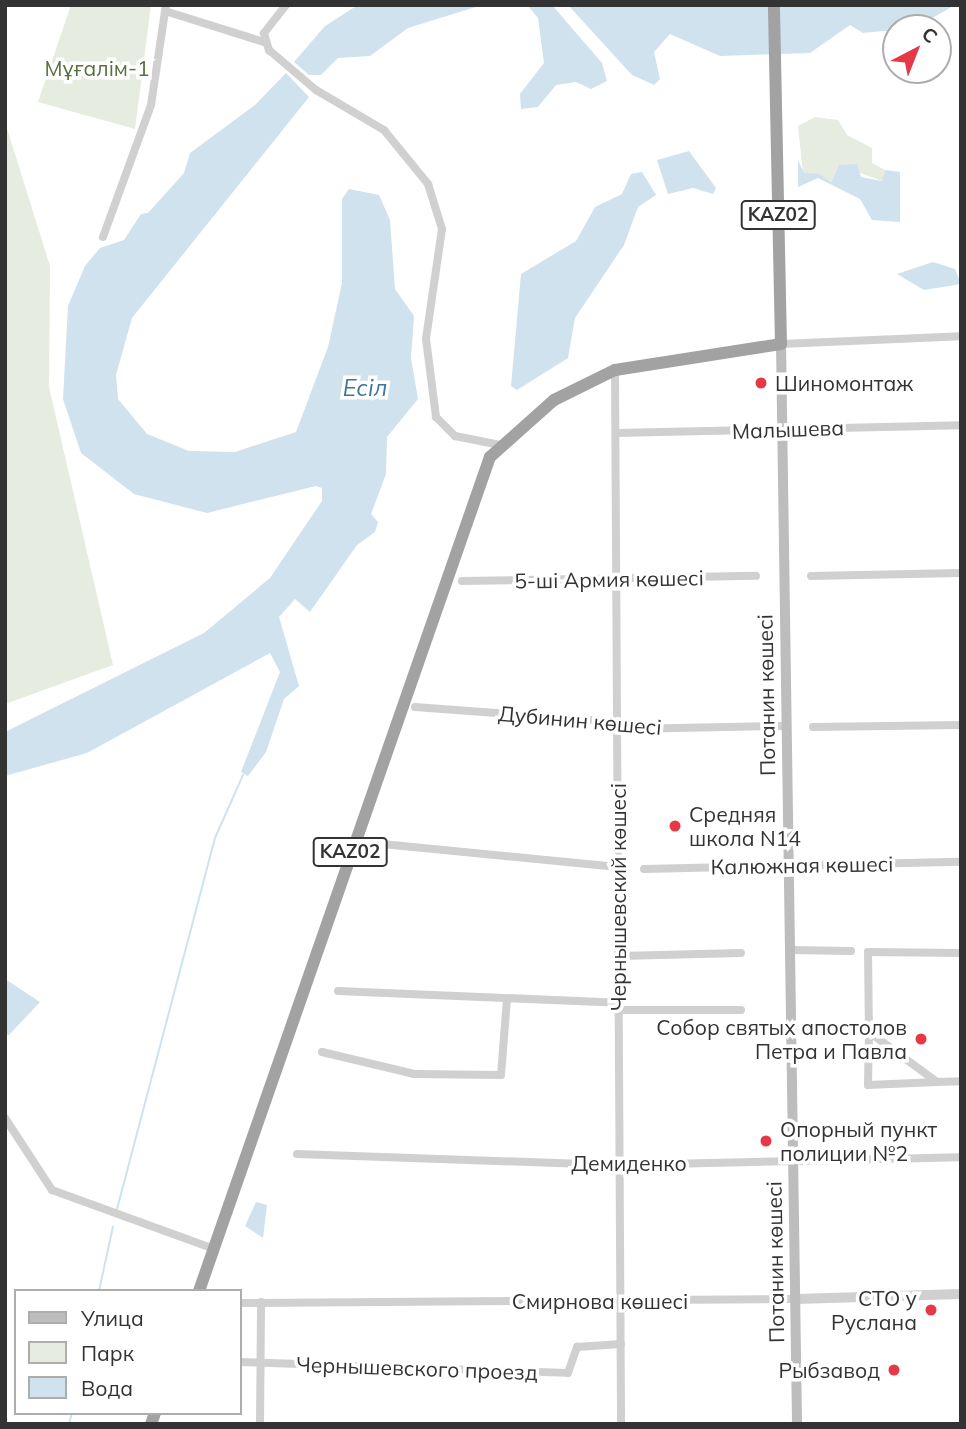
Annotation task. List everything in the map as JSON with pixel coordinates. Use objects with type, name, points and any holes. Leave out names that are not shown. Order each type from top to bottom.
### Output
[{"type":"highway","name":"KAZ02","points":[[200,1289],[490,457],[500,444],[554,400],[615,370],[781,344],[774,5]]},
{"type":"main road","name":"Потанин көшесі","points":[[781,344],[797,1424]]},
{"type":"street","points":[[264,42],[286,5]]},
{"type":"street","points":[[103,237],[151,105],[166,8],[264,42],[285,65],[316,90],[384,131],[429,184],[442,229],[426,339],[436,417],[455,436],[500,444]]},
{"type":"street","points":[[781,344],[961,336]]},
{"type":"street","name":"Чернышевский көшесі","points":[[615,370],[621,1424]]},
{"type":"street","name":"Малышева","points":[[616,433],[961,425]]},
{"type":"street","points":[[811,576],[961,573]]},
{"type":"street","name":"5-ші Армия көшесі","points":[[462,581],[756,576]]},
{"type":"street","name":"Дубинин көшесі","points":[[415,707],[617,722],[627,729],[787,726]]},
{"type":"street","points":[[813,727],[961,725]]},
{"type":"street","points":[[372,844],[618,867]]},
{"type":"street","name":"Калюжная көшесі","points":[[643,869],[961,862]]},
{"type":"street","points":[[790,950],[851,951]]},
{"type":"street","points":[[961,953],[868,952],[868,1085],[961,1081]]},
{"type":"street","points":[[619,956],[741,953]]},
{"type":"street","points":[[338,991],[619,1007],[741,1010]]},
{"type":"street","points":[[322,1052],[414,1074],[501,1075],[507,999]]},
{"type":"street","points":[[869,1032],[937,1082]]},
{"type":"street","points":[[5,1118],[52,1190],[214,1249]]},
{"type":"street","name":"Демиденко","points":[[297,1154],[620,1165],[961,1157]]},
{"type":"street","name":"Смирнова көшесі","points":[[242,1303],[796,1299],[961,1294]]},
{"type":"street","points":[[260,1424],[261,1302]]},
{"type":"street","name":"Чернышевского проезд","points":[[242,1362],[568,1373],[574,1349],[621,1344]]},
{"type":"green space","name":"Мұғалім-1","points":[[71,5],[151,5],[135,129],[38,102]]},
{"type":"green space","points":[[815,117],[838,120],[847,135],[872,148],[872,163],[885,170],[882,181],[839,165],[831,182],[803,173],[798,126]]},
{"type":"green space","name":"Мұғалім-1","points":[[5,122],[50,266],[49,387],[113,665],[5,704]]},
{"type":"water","points":[[358,5],[482,5],[408,28],[370,56],[338,58],[321,75],[309,75],[294,62],[325,26]]},
{"type":"water","points":[[527,5],[552,5],[602,63],[607,81],[591,89],[576,82],[556,85],[538,107],[521,109],[520,94],[544,63],[538,18]]},
{"type":"water","points":[[568,5],[955,5],[939,14],[882,14],[882,31],[863,33],[850,25],[810,53],[720,56],[670,34],[654,52],[660,79],[654,85],[632,75]]},
{"type":"water","name":"Есіл","points":[[286,73],[309,97],[132,318],[116,375],[118,399],[147,434],[189,451],[235,452],[296,432],[328,347],[342,283],[342,199],[349,189],[379,195],[390,220],[395,289],[414,316],[411,358],[418,399],[387,437],[386,474],[371,514],[378,522],[375,532],[357,545],[310,612],[295,599],[279,617],[299,686],[284,699],[266,752],[248,776],[241,772],[280,672],[270,653],[87,753],[5,776],[5,732],[204,633],[270,578],[322,501],[322,488],[316,486],[207,513],[134,494],[81,453],[63,399],[68,306],[85,266],[100,248],[124,240],[141,214],[148,213],[184,173],[190,153],[255,105]]},
{"type":"water","points":[[689,151],[716,188],[713,194],[693,188],[668,194],[657,160]]},
{"type":"water","points":[[798,160],[804,173],[819,174],[831,182],[839,165],[857,164],[861,177],[882,181],[885,170],[900,172],[900,222],[872,220],[860,199],[818,178],[798,187]]},
{"type":"water","points":[[642,172],[656,195],[638,207],[624,245],[575,318],[568,358],[517,390],[511,386],[521,274],[576,241],[595,207],[622,194],[631,174]]},
{"type":"water","points":[[933,262],[955,269],[961,284],[924,290],[897,274]]},
{"type":"water","points":[[5,979],[40,1002],[9,1035],[5,1034]]},
{"type":"water","points":[[256,1202],[267,1205],[263,1238],[245,1226]]},
{"type":"waterway","points":[[117,1209],[215,838],[243,775]]},
{"type":"waterway","points":[[99,1289],[113,1226]]},
{"type":"waterway","points":[[69,1424],[71,1415]]},
{"type":"place","name":"Шиномонтаж","points":[[761,383]]},
{"type":"place","name":"Средняя школа N14","points":[[675,826]]},
{"type":"place","name":"Собор святых апостолов Петра и Павла","points":[[921,1039]]},
{"type":"place","name":"Опорный пункт полиции №2","points":[[766,1141]]},
{"type":"place","name":"СТО у Руслана","points":[[931,1310]]},
{"type":"place","name":"Рыбзавод","points":[[894,1370]]}]
